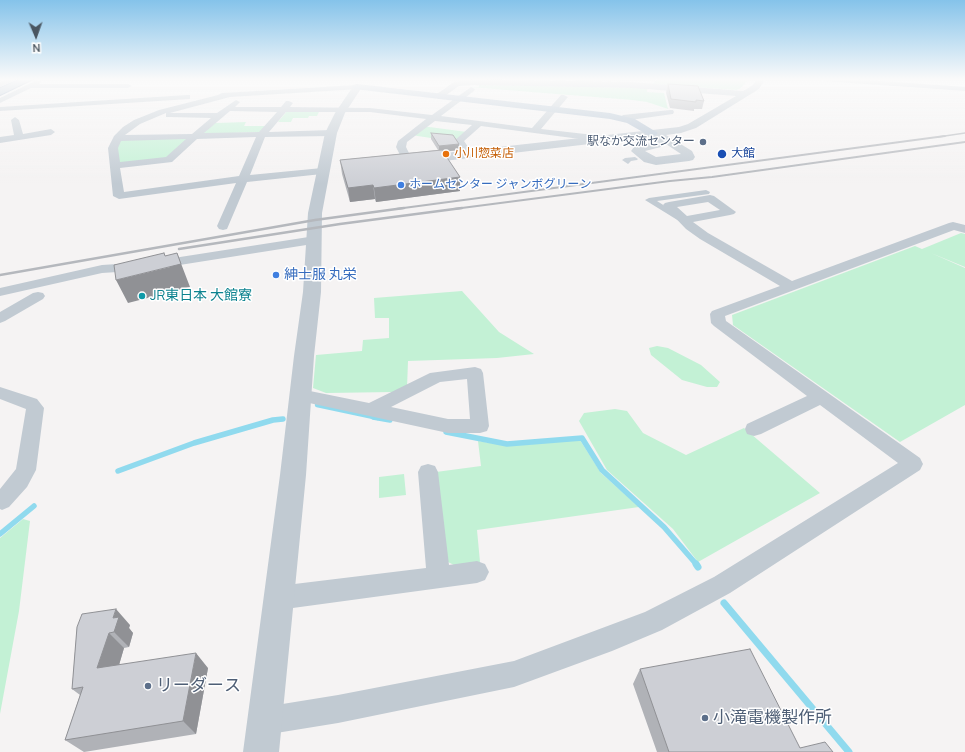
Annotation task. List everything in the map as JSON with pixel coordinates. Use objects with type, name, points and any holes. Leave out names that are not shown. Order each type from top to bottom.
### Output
[{"type":"main road","points":[[593,114],[623,118],[635,123],[654,135]]},
{"type":"street","points":[[19,137],[18,119],[24,114]]},
{"type":"street","points":[[116,165],[169,160],[221,114]]},
{"type":"street","points":[[223,226],[262,134],[280,114]]},
{"type":"street","points":[[261,752],[293,475],[300,395],[312,292],[315,213],[330,170],[331,133],[340,114]]},
{"type":"street","points":[[407,114],[603,139]]},
{"type":"street","points":[[408,161],[401,147],[401,143],[407,136],[437,114]]},
{"type":"street","points":[[535,130],[549,114]]},
{"type":"street","points":[[623,118],[654,114]]},
{"type":"street","points":[[392,163],[603,139],[654,135],[689,128],[712,114]]},
{"type":"street","points":[[218,116],[154,115],[126,129],[117,138],[113,148],[119,196],[243,179],[330,170]]},
{"type":"street","points":[[468,154],[459,141],[480,123]]},
{"type":"street","points":[[0,140],[51,132]]},
{"type":"street","points":[[117,138],[331,133]]},
{"type":"street","points":[[706,192],[649,198],[704,236],[790,286]]},
{"type":"street","points":[[264,721],[338,709],[514,674],[612,638],[653,621],[722,585],[913,464],[719,323],[717,314],[953,226],[965,229]]},
{"type":"street","points":[[0,292],[102,269],[148,266],[315,240]]},
{"type":"street","points":[[0,318],[38,296]]},
{"type":"street","points":[[300,395],[371,410],[448,426],[480,426],[476,373],[436,377],[371,410]]},
{"type":"street","points":[[0,393],[31,403],[35,408],[26,470],[20,481],[1,502]]},
{"type":"street","points":[[754,429],[821,397]]},
{"type":"street","points":[[428,472],[439,577]]},
{"type":"street","points":[[278,598],[477,572]]},
{"type":"green space","points":[[284,114],[318,114],[317,116],[309,116],[308,118],[293,118],[291,122],[278,122]]},
{"type":"green space","points":[[246,122],[244,126],[266,126],[261,132],[202,134],[215,123]]},
{"type":"green space","points":[[422,126],[467,132],[457,142],[411,135]]},
{"type":"green space","points":[[192,137],[169,160],[118,164],[116,150],[121,138]]},
{"type":"green space","points":[[961,233],[965,234],[965,267],[931,253],[965,268],[965,405],[900,442],[733,325],[732,315],[915,246],[922,249]]},
{"type":"green space","points":[[462,291],[499,332],[534,354],[497,358],[408,361],[407,388],[394,392],[326,393],[313,388],[316,355],[362,351],[363,340],[389,338],[389,318],[375,318],[374,298]]},
{"type":"green space","points":[[657,346],[668,348],[701,365],[720,382],[717,387],[707,387],[682,380],[651,355],[649,348]]},
{"type":"green space","points":[[615,409],[627,411],[643,433],[686,455],[744,428],[820,493],[698,562],[673,529],[607,470],[579,421],[584,413]]},
{"type":"green space","points":[[580,440],[601,473],[639,507],[477,530],[480,562],[454,565],[448,562],[436,472],[481,466],[478,441],[509,446]]},
{"type":"green space","points":[[404,474],[406,495],[379,498],[379,477]]},
{"type":"green space","points":[[23,519],[30,521],[19,611],[0,714],[0,538]]},
{"type":"building","points":[[431,133],[453,135],[459,144],[439,146]]},
{"type":"building","points":[[442,150],[460,177],[374,188],[373,185],[348,188],[340,160]]},
{"type":"building","points":[[164,253],[165,256],[177,253],[181,264],[116,280],[114,265]]},
{"type":"building","points":[[116,609],[113,618],[119,617],[114,632],[109,633],[97,668],[196,653],[183,721],[65,740],[83,687],[72,689],[77,627],[82,614]]},
{"type":"building","name":"小滝電機製作所","points":[[750,649],[800,748],[825,742],[833,752],[669,752],[640,669]]},
{"type":"waterway","points":[[317,405],[375,417]]},
{"type":"waterway","points":[[375,417],[390,420]]},
{"type":"waterway","points":[[118,471],[194,443],[273,420],[283,419]]},
{"type":"waterway","points":[[446,432],[507,444],[582,438],[602,470],[664,527],[697,565]]},
{"type":"waterway","points":[[0,534],[34,506]]},
{"type":"waterway","points":[[724,603],[849,752]]},
{"type":"railway","points":[[943,136],[965,133]]},
{"type":"railway","points":[[396,209],[943,136]]},
{"type":"railway","points":[[938,137],[943,136]]},
{"type":"railway","points":[[454,209],[670,181],[712,177],[965,142]]},
{"type":"railway","points":[[0,275],[315,220],[404,208]]},
{"type":"railway","points":[[179,249],[340,224],[462,208]]},
{"type":"place","name":"駅なか交流センター","points":[[703,142]]},
{"type":"place","name":"小川惣菜店","points":[[446,154]]},
{"type":"place","name":"大館","points":[[722,154]]},
{"type":"place","name":"ホームセンター ジャンボグリーン","points":[[401,185]]},
{"type":"place","name":"紳士服 丸栄","points":[[276,275]]},
{"type":"place","name":"JR東日本 大館寮","points":[[142,296]]},
{"type":"place","name":"リーダース","points":[[148,686]]},
{"type":"place","name":"小滝電機製作所","points":[[705,718]]}]
